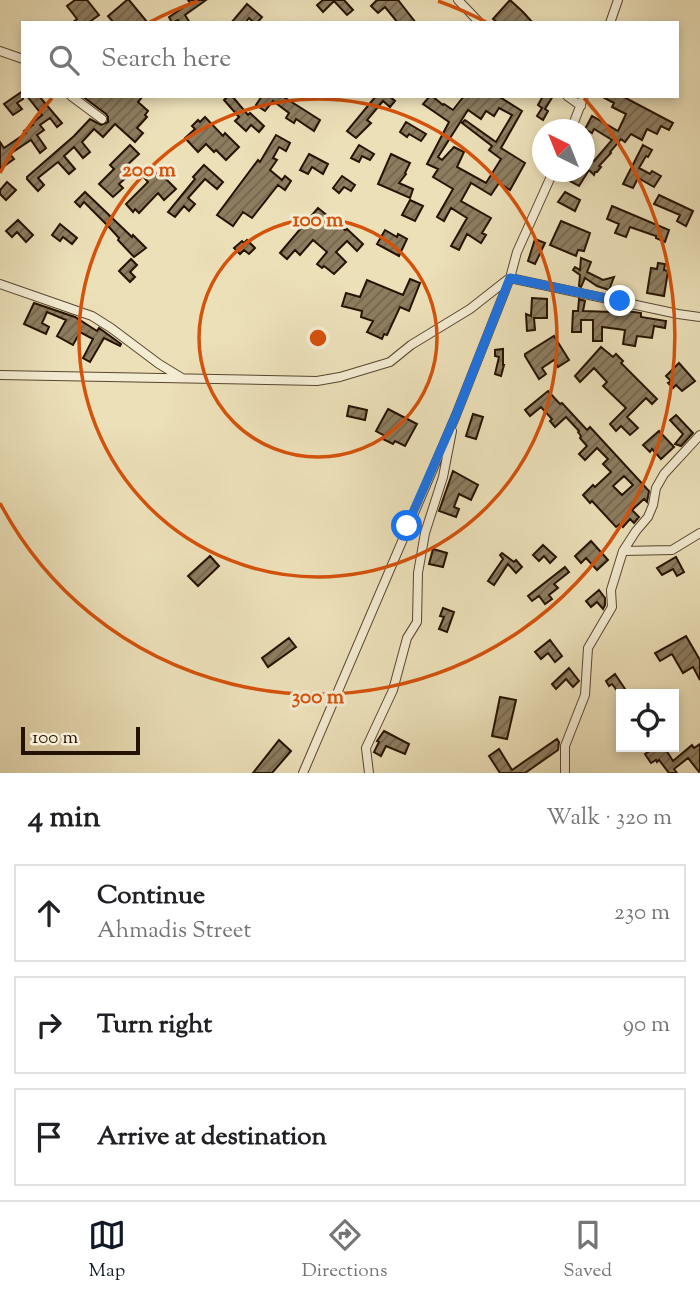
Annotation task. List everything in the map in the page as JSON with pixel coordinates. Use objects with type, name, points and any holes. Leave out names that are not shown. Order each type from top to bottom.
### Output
[{"type":"street","points":[[458,0],[478,21]]},
{"type":"street","points":[[611,21],[618,0]]},
{"type":"street","points":[[0,51],[21,58]]},
{"type":"street","points":[[74,98],[102,119]]},
{"type":"street","points":[[569,98],[580,107]]},
{"type":"street","points":[[575,119],[583,98]]},
{"type":"street","points":[[303,773],[456,415],[510,278],[517,253],[549,182]]},
{"type":"street","points":[[0,375],[317,380],[340,377],[390,362],[411,345],[470,309],[510,278],[700,317]]},
{"type":"street","points":[[0,284],[92,316],[159,364],[185,379]]},
{"type":"street","points":[[369,773],[366,748],[393,690],[407,638],[417,622],[418,573],[425,533],[443,477],[456,415]]},
{"type":"street","points":[[565,773],[565,747],[585,695],[588,648],[612,607],[611,590],[623,551],[648,517],[656,488],[664,474],[700,435]]},
{"type":"street","points":[[623,551],[672,550],[700,533]]},
{"type":"building","points":[[75,0],[87,0],[99,15],[91,21],[74,21],[77,19],[67,6]]},
{"type":"building","points":[[129,0],[146,21],[112,21],[108,16]]},
{"type":"building","points":[[188,0],[206,0],[185,15],[189,21],[171,21],[169,17],[190,3]]},
{"type":"building","points":[[323,0],[344,0],[353,10],[347,15],[334,1],[323,12],[317,5]]},
{"type":"building","points":[[377,0],[398,0],[414,21],[396,21],[385,7],[378,13],[371,6]]},
{"type":"building","points":[[510,0],[531,21],[496,21],[493,19]]},
{"type":"building","points":[[247,4],[262,17],[259,21],[249,18],[247,21],[233,21]]},
{"type":"building","points":[[21,92],[23,99],[17,103],[22,109],[13,115],[4,104]]},
{"type":"building","points":[[29,98],[41,98],[62,123],[57,127],[50,118],[40,125],[44,130],[37,135],[46,148],[40,153],[31,140],[10,154],[14,159],[0,169],[0,142],[4,148],[26,133],[24,131],[42,115]]},
{"type":"building","points":[[85,98],[141,98],[138,102],[148,111],[145,115],[147,117],[137,128],[143,133],[135,142],[115,124],[103,137],[94,129],[82,142],[90,152],[83,158],[74,147],[64,156],[75,169],[69,174],[58,162],[38,178],[44,185],[38,191],[27,177],[90,119],[101,125],[108,122],[106,114]]},
{"type":"building","points":[[234,98],[248,115],[250,113],[264,126],[259,132],[251,125],[246,131],[235,121],[239,117],[224,100]]},
{"type":"building","points":[[261,98],[285,98],[320,120],[314,131],[296,119],[294,123],[286,118],[289,113],[273,101],[265,111],[256,105]]},
{"type":"building","points":[[374,98],[391,98],[395,101],[390,107],[383,101],[367,120],[371,123],[356,138],[347,131]]},
{"type":"building","points":[[428,98],[434,98],[453,110],[462,98],[501,98],[522,111],[501,148],[525,163],[510,190],[499,183],[491,195],[471,183],[461,201],[491,218],[482,233],[486,235],[481,243],[467,234],[459,250],[451,246],[467,218],[451,208],[444,221],[437,217],[453,189],[433,177],[438,169],[427,164],[449,122],[423,104]],"holes":[[[499,108],[512,115],[496,142],[465,120],[462,123],[492,146],[489,150],[501,159],[486,183],[457,167],[464,152],[454,147],[442,160],[438,157],[468,110],[481,119],[486,111],[494,116]]]},
{"type":"building","points":[[542,98],[552,98],[545,109],[548,111],[544,119],[537,116],[542,108],[538,105]]},
{"type":"building","points":[[605,98],[626,98],[673,123],[669,130],[661,126],[657,134],[647,129],[642,140],[631,134],[625,142],[621,139],[595,172],[595,160],[612,140],[595,130],[595,119],[590,119],[592,116],[618,131],[626,114],[612,107],[614,103]]},
{"type":"building","points":[[205,117],[223,136],[225,133],[239,147],[226,160],[206,144],[198,152],[185,138],[195,129],[192,126]]},
{"type":"building","points":[[406,122],[426,134],[421,141],[400,132]]},
{"type":"building","points":[[276,135],[290,143],[286,151],[279,147],[273,158],[277,160],[270,170],[282,180],[285,176],[291,181],[285,190],[278,185],[252,218],[243,212],[233,226],[217,215],[258,160],[260,162]]},
{"type":"building","points":[[130,145],[139,154],[124,168],[130,174],[119,184],[123,188],[113,197],[99,184],[114,169],[110,165]]},
{"type":"building","points":[[359,145],[374,154],[370,160],[362,156],[359,162],[351,158]]},
{"type":"building","points":[[643,145],[652,150],[639,168],[661,176],[654,187],[638,178],[633,188],[623,184]]},
{"type":"building","points":[[309,154],[328,164],[323,174],[312,167],[308,174],[300,170]]},
{"type":"building","points":[[391,154],[410,163],[399,183],[413,189],[410,198],[378,184]]},
{"type":"building","points":[[204,165],[223,182],[217,189],[205,179],[188,198],[195,204],[189,211],[184,206],[175,217],[168,212]]},
{"type":"building","points":[[150,167],[176,189],[164,200],[158,193],[139,213],[135,209],[133,212],[126,204],[148,182],[141,174]]},
{"type":"building","points":[[342,176],[355,185],[351,191],[344,187],[339,193],[333,188]]},
{"type":"building","points":[[7,182],[16,190],[6,200],[0,190]]},
{"type":"building","points":[[85,192],[146,248],[134,257],[84,202],[80,207],[75,202]]},
{"type":"building","points":[[565,192],[580,200],[575,211],[558,202]]},
{"type":"building","points":[[659,195],[693,211],[686,226],[677,221],[680,215],[654,204]]},
{"type":"building","points":[[410,200],[423,206],[415,221],[402,215]]},
{"type":"building","points":[[612,206],[669,230],[665,242],[630,227],[626,237],[615,233],[619,224],[607,219]]},
{"type":"building","points":[[318,208],[363,244],[357,251],[347,241],[336,252],[346,262],[334,274],[317,264],[327,252],[313,240],[300,255],[295,250],[287,259],[280,253]]},
{"type":"building","points":[[18,220],[33,235],[26,242],[17,232],[12,237],[6,231]]},
{"type":"building","points":[[561,221],[590,233],[584,251],[578,250],[576,256],[550,245]]},
{"type":"building","points":[[60,224],[77,238],[72,244],[63,237],[60,241],[52,235]]},
{"type":"building","points":[[385,230],[407,239],[399,256],[377,244]]},
{"type":"building","points":[[535,239],[545,243],[535,264],[528,261]]},
{"type":"building","points":[[247,240],[255,248],[249,254],[244,250],[240,254],[234,248]]},
{"type":"building","points":[[581,258],[591,262],[587,272],[603,280],[614,277],[609,290],[585,278],[581,287],[579,286],[580,275],[573,270],[575,267],[580,270]]},
{"type":"building","points":[[131,259],[137,265],[130,272],[135,277],[130,282],[119,271]]},
{"type":"building","points":[[658,263],[665,264],[664,270],[668,271],[664,296],[647,293],[651,268],[657,269]]},
{"type":"building","points":[[410,279],[420,283],[409,311],[400,307],[387,335],[384,334],[382,339],[367,332],[373,321],[361,317],[362,311],[342,306],[346,293],[360,297],[367,280],[403,295]]},
{"type":"building","points":[[532,298],[547,299],[547,318],[534,318],[535,330],[527,331],[526,314],[531,316]]},
{"type":"building","points":[[579,299],[585,301],[583,311],[613,312],[613,309],[641,313],[641,317],[666,321],[665,328],[654,326],[652,338],[637,336],[635,346],[623,344],[625,330],[602,327],[602,341],[593,341],[593,320],[581,320],[581,332],[572,332],[573,311],[578,311]]},
{"type":"building","points":[[34,303],[75,317],[97,331],[99,328],[121,344],[120,346],[104,338],[90,362],[83,358],[93,339],[80,332],[73,345],[57,336],[66,320],[47,312],[42,323],[49,327],[46,334],[24,324]]},
{"type":"building","points":[[554,336],[569,360],[558,367],[554,360],[542,368],[546,374],[539,379],[525,354]]},
{"type":"building","points":[[601,347],[613,357],[616,354],[623,361],[621,363],[657,399],[652,404],[646,398],[627,417],[638,428],[630,435],[621,426],[616,431],[610,424],[626,408],[603,386],[607,382],[594,368],[580,382],[575,376]]},
{"type":"building","points":[[503,349],[504,365],[501,376],[495,374],[499,357],[495,356],[495,350]]},
{"type":"building","points":[[679,363],[695,381],[682,391],[676,385],[673,388],[666,376]]},
{"type":"building","points":[[548,391],[587,430],[590,427],[649,491],[647,502],[644,499],[632,510],[639,517],[634,523],[630,519],[623,527],[620,524],[616,527],[583,495],[611,472],[603,464],[608,459],[597,448],[585,460],[579,454],[587,446],[580,438],[579,431],[566,417],[555,427],[550,421],[552,419],[541,407],[530,416],[525,410]],"holes":[[[624,476],[633,485],[622,495],[613,486]]]},
{"type":"building","points":[[349,406],[367,410],[365,420],[347,416]]},
{"type":"building","points":[[388,409],[417,424],[405,446],[383,439],[385,436],[376,431]]},
{"type":"building","points":[[473,414],[483,417],[476,439],[466,436]]},
{"type":"building","points":[[676,415],[693,433],[681,446],[675,444],[683,434],[670,420]]},
{"type":"building","points":[[659,431],[674,447],[661,459],[652,449],[650,452],[643,445]]},
{"type":"building","points":[[453,471],[478,485],[471,500],[459,494],[454,507],[459,509],[456,517],[439,511]]},
{"type":"building","points":[[591,541],[608,560],[597,570],[586,558],[581,563],[575,556]]},
{"type":"building","points":[[543,545],[556,557],[550,563],[544,556],[539,561],[533,555]]},
{"type":"building","points":[[433,549],[447,553],[443,567],[429,564]]},
{"type":"building","points":[[502,553],[514,562],[516,560],[522,567],[516,573],[508,564],[494,585],[488,581],[503,559],[500,555]]},
{"type":"building","points":[[210,556],[219,566],[198,586],[188,576]]},
{"type":"building","points":[[676,557],[684,572],[677,576],[673,569],[662,575],[657,568]]},
{"type":"building","points":[[565,567],[569,572],[554,584],[558,588],[549,595],[552,599],[545,604],[539,596],[532,601],[528,596]]},
{"type":"building","points":[[599,590],[605,598],[603,609],[597,602],[591,607],[586,601]]},
{"type":"building","points":[[443,608],[454,612],[447,632],[439,629],[444,617],[440,616]]},
{"type":"building","points":[[686,636],[700,660],[700,680],[693,667],[683,673],[672,654],[660,661],[655,653]]},
{"type":"building","points":[[289,638],[296,647],[268,667],[262,658]]},
{"type":"building","points":[[550,640],[562,656],[555,662],[548,653],[541,659],[535,652]]},
{"type":"building","points":[[569,668],[579,681],[573,687],[566,679],[556,689],[552,684]]},
{"type":"building","points":[[615,674],[625,689],[616,689],[606,681]]},
{"type":"building","points":[[500,697],[516,700],[507,739],[492,736]]},
{"type":"building","points":[[384,731],[409,744],[405,754],[386,746],[381,756],[374,752]]},
{"type":"building","points":[[557,739],[558,750],[525,773],[500,773],[489,756],[499,749],[512,770]]},
{"type":"building","points":[[279,740],[291,751],[272,773],[253,773]]},
{"type":"building","points":[[700,744],[700,773],[688,758],[674,769],[677,773],[669,773],[659,760],[651,763],[645,754],[667,752],[673,761],[692,745],[694,748]]},
{"type":"route","points":[[407,526],[456,415],[510,278],[620,301]]}]
